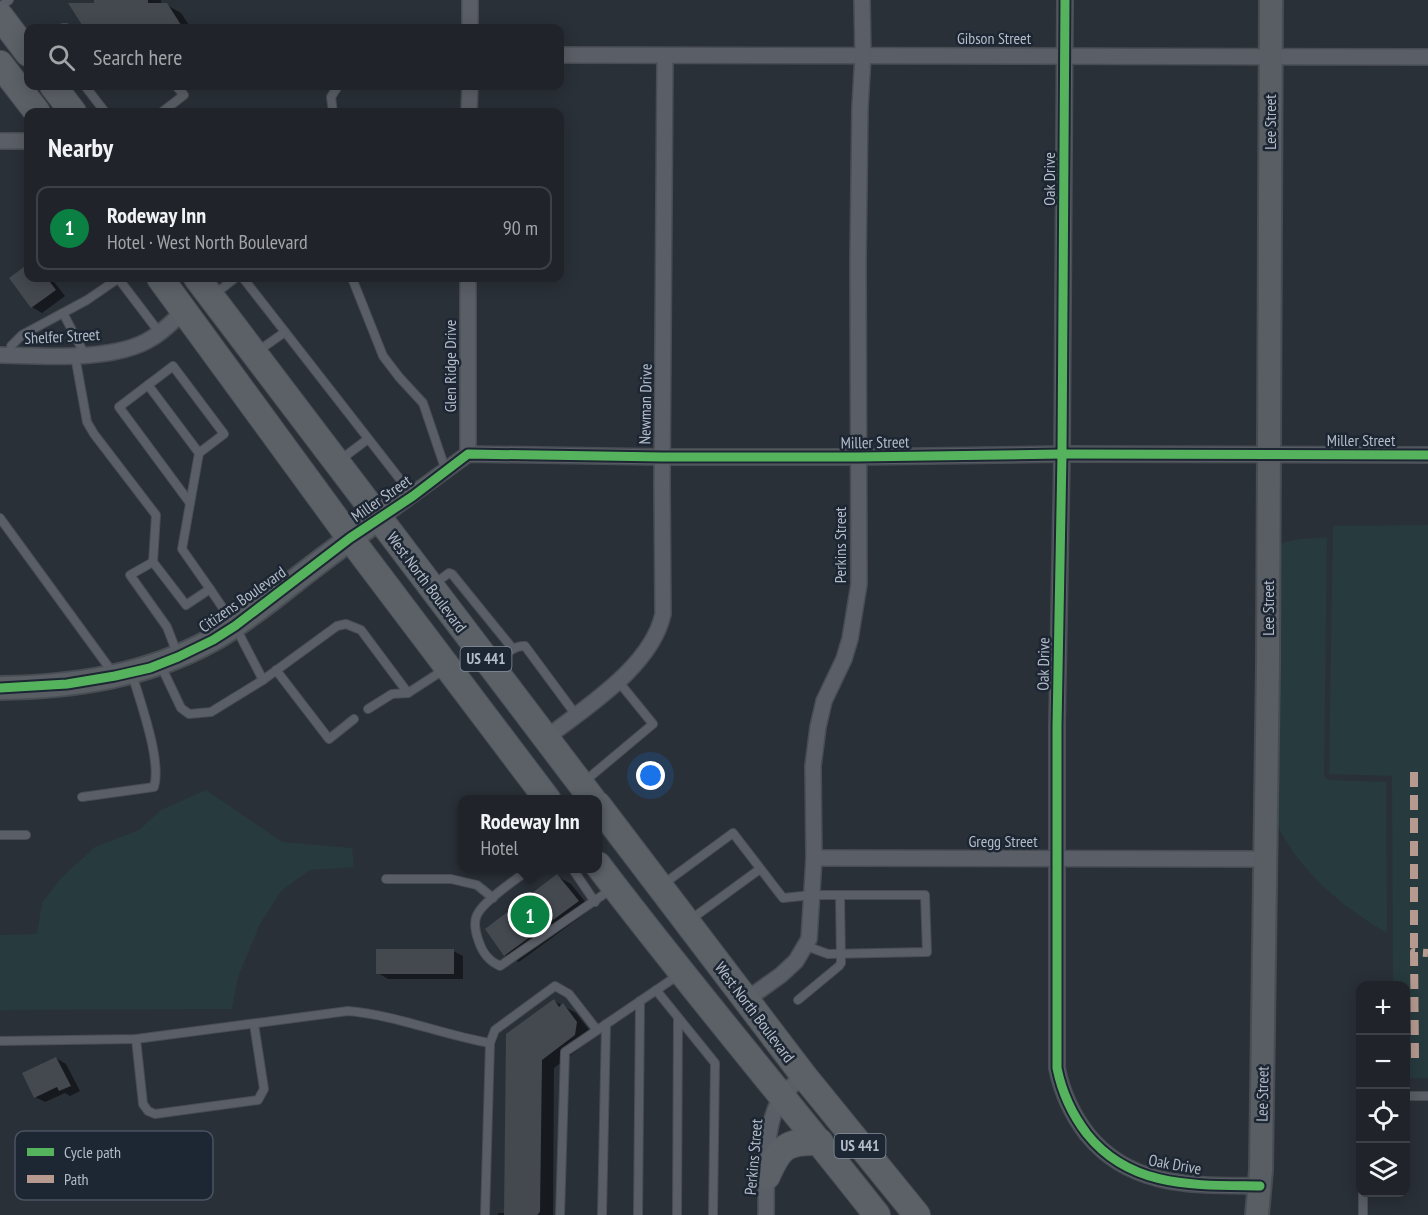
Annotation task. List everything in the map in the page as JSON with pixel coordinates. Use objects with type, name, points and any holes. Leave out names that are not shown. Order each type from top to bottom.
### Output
[{"type":"main road","points":[[0,16],[24,43]]},
{"type":"main road","points":[[0,64],[34,108]]},
{"type":"main road","points":[[56,90],[70,108]]},
{"type":"main road","name":"US 441","points":[[163,282],[350,538],[544,795]]},
{"type":"main road","name":"West North Boulevard","points":[[204,287],[431,587],[479,628],[491,666],[587,792]]},
{"type":"main road","name":"West North Boulevard","points":[[602,812],[804,1076],[917,1215]]},
{"type":"main road","name":"West North Boulevard","points":[[599,873],[604,894],[681,973],[783,1095],[877,1215]]},
{"type":"main road","points":[[767,1176],[779,1152],[790,1143],[820,1142]]},
{"type":"street","points":[[470,0],[470,24]]},
{"type":"street","name":"Perkins Street","points":[[746,1000],[781,975],[796,961],[806,946],[811,928],[814,858],[813,766],[818,727],[824,701],[844,659],[850,639],[858,592],[858,260],[863,55],[862,0]]},
{"type":"street","name":"Oak Drive","points":[[1065,0],[1057,1068],[1061,1089],[1079,1123],[1111,1158],[1126,1167],[1144,1175],[1195,1185],[1260,1186]]},
{"type":"street","name":"Lee Street","points":[[1257,1215],[1260,1186],[1265,858],[1271,0]]},
{"type":"street","name":"Gibson Street","points":[[564,55],[1428,57]]},
{"type":"street","name":"Newman Drive","points":[[546,738],[617,681],[639,660],[655,638],[663,614],[664,56]]},
{"type":"street","points":[[469,108],[470,90]]},
{"type":"street","points":[[0,141],[24,144]]},
{"type":"street","name":"Glen Ridge Drive","points":[[468,282],[468,454]]},
{"type":"street","name":"Shelfer Street","points":[[6,356],[80,356],[123,350],[139,345],[184,311]]},
{"type":"street","name":"Miller Street","points":[[350,538],[468,454],[662,457],[1062,454],[1428,455]]},
{"type":"street","name":"Citizens Boulevard","points":[[0,688],[57,685],[123,674],[169,661],[213,640],[235,626],[350,538]]},
{"type":"street","name":"Gregg Street","points":[[814,858],[1265,858]]},
{"type":"street","name":"Perkins Street","points":[[766,1215],[769,1141],[773,1117],[783,1095],[804,1076]]},
{"type":"lane","points":[[0,7],[9,0]]},
{"type":"lane","points":[[88,90],[102,108]]},
{"type":"lane","points":[[167,108],[184,95],[180,90]]},
{"type":"lane","points":[[332,108],[331,97],[336,90]]},
{"type":"lane","points":[[6,356],[11,346],[22,335],[87,300],[113,282]]},
{"type":"lane","points":[[122,282],[159,332]]},
{"type":"lane","points":[[204,287],[221,282]]},
{"type":"lane","points":[[246,282],[412,496]]},
{"type":"lane","points":[[354,282],[383,356],[423,403],[446,471]]},
{"type":"lane","points":[[63,313],[80,356],[87,422],[156,515],[153,562],[186,605],[210,589]]},
{"type":"lane","points":[[255,354],[285,332]]},
{"type":"lane","points":[[190,503],[119,408],[174,366],[224,434],[199,453],[182,549],[235,626],[263,680]]},
{"type":"lane","points":[[148,386],[199,453]]},
{"type":"lane","points":[[336,462],[368,439]]},
{"type":"lane","points":[[0,518],[123,674],[150,738],[156,780],[154,787],[82,797]]},
{"type":"lane","points":[[153,562],[130,575],[168,627],[169,661],[181,708],[189,714],[211,712],[263,680],[337,626],[346,624],[361,630],[408,693]]},
{"type":"lane","points":[[479,628],[513,649]]},
{"type":"lane","points":[[491,666],[513,649],[525,646],[576,715]]},
{"type":"lane","points":[[368,709],[392,694],[408,693],[447,667]]},
{"type":"lane","points":[[276,670],[329,739],[354,719]]},
{"type":"lane","points":[[587,792],[653,724],[617,681]]},
{"type":"lane","points":[[659,886],[733,833],[783,898],[925,896],[927,952],[828,954],[806,946]]},
{"type":"lane","points":[[0,836],[26,835]]},
{"type":"lane","points":[[687,922],[760,869]]},
{"type":"lane","points":[[525,873],[493,898],[477,915],[475,929],[480,945],[490,961],[500,966],[604,894],[578,873]]},
{"type":"lane","points":[[386,879],[451,879],[477,885],[493,898]]},
{"type":"lane","points":[[798,1000],[839,966],[841,954],[840,896]]},
{"type":"lane","points":[[560,1215],[565,1052],[681,973]]},
{"type":"lane","points":[[485,1215],[490,1043],[495,1030],[555,986],[568,994],[597,1030]]},
{"type":"lane","points":[[656,990],[714,1063],[713,1215]]},
{"type":"lane","points":[[638,1215],[640,1001]]},
{"type":"lane","points":[[0,1041],[136,1039],[348,1011],[366,1012],[464,1039],[490,1043]]},
{"type":"lane","points":[[677,1215],[678,1018]]},
{"type":"lane","points":[[136,1039],[143,1104],[148,1111],[154,1114],[258,1100],[264,1089],[254,1024]]},
{"type":"lane","points":[[602,1215],[606,1024]]},
{"type":"lane","points":[[1410,1096],[1428,1096]]},
{"type":"lane","points":[[1363,1197],[1363,1215]]},
{"type":"green space","points":[[1428,525],[1428,1078],[1410,1078],[1410,981],[1393,981],[1392,776],[1329,774],[1333,526]]},
{"type":"green space","points":[[1327,538],[1324,776],[1329,780],[1386,782],[1387,933],[1354,912],[1323,886],[1297,857],[1277,824],[1275,547],[1293,540]]},
{"type":"green space","points":[[206,790],[282,842],[352,848],[354,867],[310,870],[282,890],[260,924],[238,977],[232,1009],[0,1010],[0,935],[37,934],[42,903],[61,878],[95,847],[139,830],[161,810]]},
{"type":"building","points":[[94,0],[148,0],[148,3],[167,3],[180,24],[81,24],[68,3],[94,3]]},
{"type":"building","points":[[24,267],[24,282],[50,282],[56,290],[31,308],[9,278]]},
{"type":"building","points":[[557,874],[579,901],[504,956],[485,929]]},
{"type":"building","points":[[376,949],[454,949],[454,974],[376,974]]},
{"type":"building","points":[[554,999],[559,1007],[563,1003],[577,1022],[575,1035],[542,1060],[540,1212],[537,1215],[504,1215],[506,1034]]},
{"type":"building","points":[[56,1057],[71,1086],[59,1091],[57,1087],[34,1098],[22,1073]]},
{"type":"marked path","points":[[1414,772],[1414,952]]},
{"type":"marked path","points":[[1415,1058],[1414,952],[1428,953]]},
{"type":"cycle path","points":[[1065,0],[1062,454],[1057,726],[1057,1068],[1068,1102],[1081,1126],[1104,1152],[1124,1165],[1144,1174],[1189,1184],[1260,1186]]},
{"type":"cycle path","points":[[0,688],[67,684],[115,676],[150,668],[213,640],[468,454],[662,457],[1062,454],[1428,455]]},
{"type":"place","name":"Rodeway Inn","points":[[530,915]]}]
